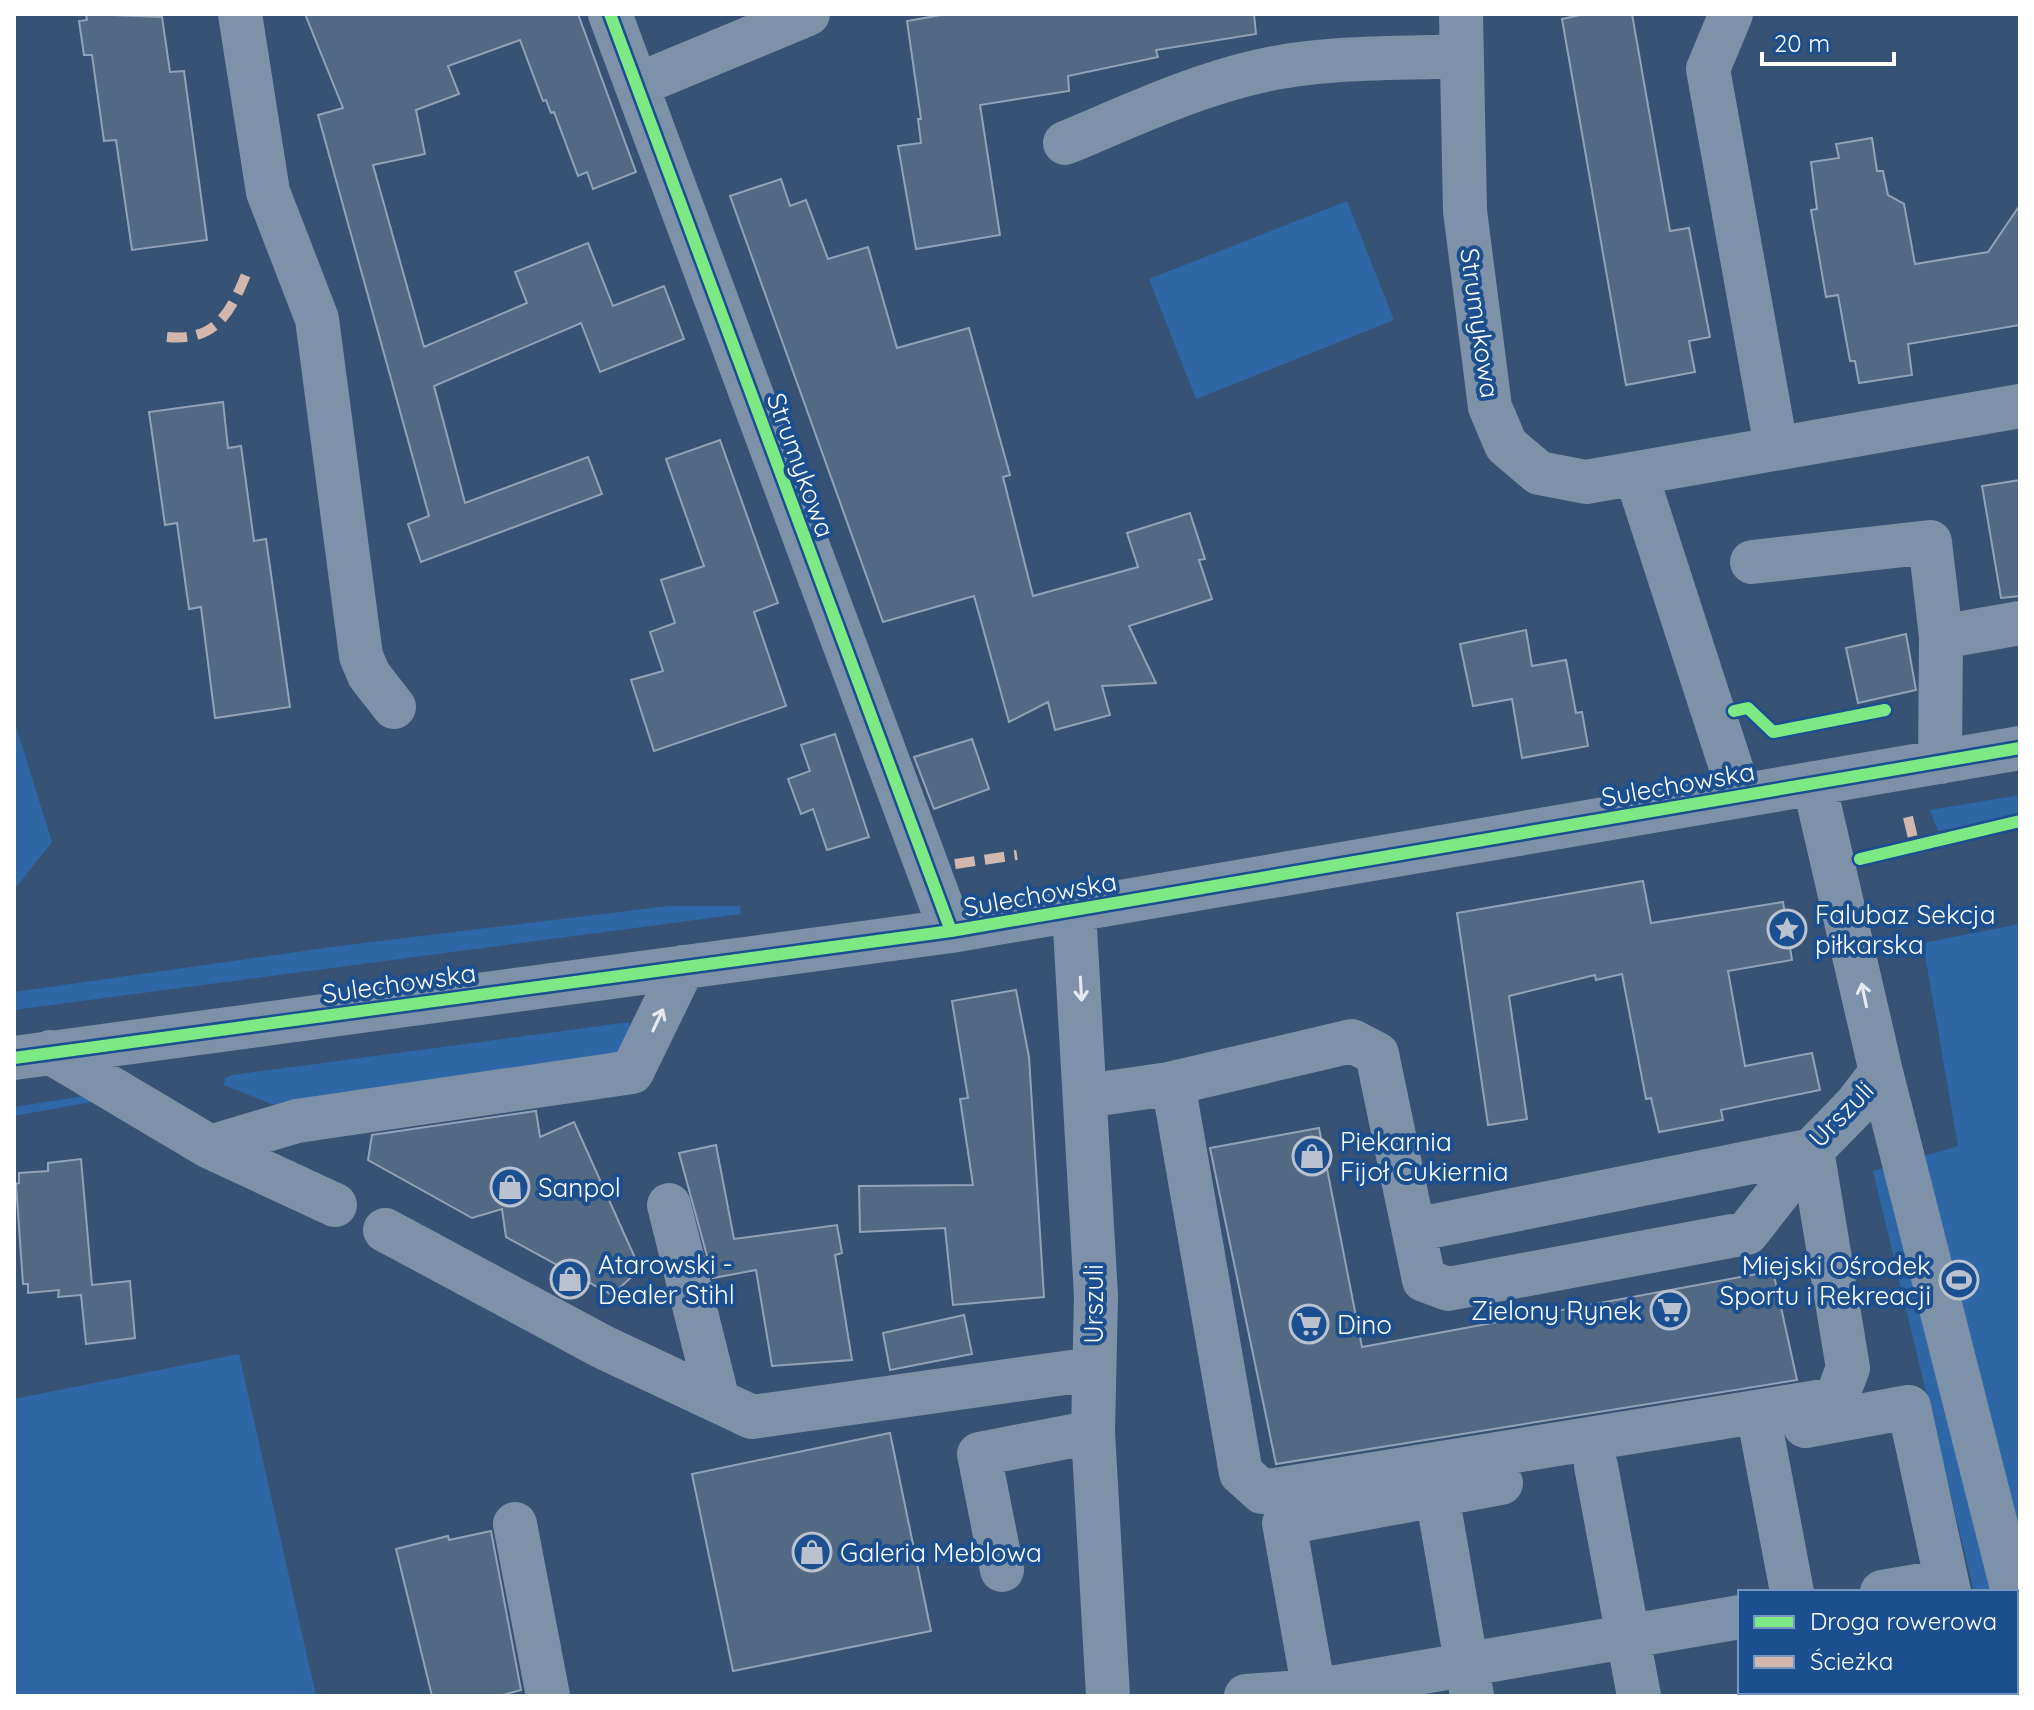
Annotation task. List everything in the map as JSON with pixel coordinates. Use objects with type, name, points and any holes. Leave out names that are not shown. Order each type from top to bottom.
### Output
[{"type":"street","points":[[240,14],[268,192],[317,319],[361,656],[369,675],[394,707]]},
{"type":"street","name":"Strumykowa","points":[[610,14],[951,931]]},
{"type":"street","points":[[637,85],[808,14]]},
{"type":"street","points":[[1731,14],[1708,69],[1776,447]]},
{"type":"street","name":"Strumykowa","points":[[1065,143],[1182,96],[1260,71],[1461,35],[1465,211],[1490,407],[1506,445],[1539,473],[1586,482],[2020,406]]},
{"type":"street","points":[[1636,474],[1740,795]]},
{"type":"street","points":[[1752,562],[1930,542],[1941,637],[1940,762]]},
{"type":"street","points":[[1941,637],[2020,623]]},
{"type":"street","name":"Sulechowska","points":[[32,1055],[951,931],[2020,748]]},
{"type":"street","name":"Urszuli","points":[[1414,1230],[1812,1150],[1881,1072],[1814,783]]},
{"type":"street","name":"Urszuli","points":[[1074,911],[1096,1296],[1093,1432],[1108,1696]]},
{"type":"street","points":[[210,1147],[297,1121],[632,1072],[683,967]]},
{"type":"street","points":[[1085,1096],[1173,1083],[1352,1041],[1377,1054],[1424,1280],[1448,1289],[1747,1233],[1812,1150]]},
{"type":"street","points":[[32,1055],[210,1147],[335,1205]]},
{"type":"street","points":[[1881,1072],[2012,1590]]},
{"type":"street","points":[[1173,1083],[1241,1473],[1262,1492],[1836,1399],[1848,1368],[1812,1150]]},
{"type":"street","points":[[669,1205],[718,1401]]},
{"type":"street","points":[[385,1230],[603,1347],[752,1417],[1093,1369]]},
{"type":"street","points":[[1314,1691],[1284,1523],[1909,1407],[1947,1586],[1904,1590]]},
{"type":"street","points":[[1002,1570],[979,1454],[1093,1432]]},
{"type":"street","points":[[1762,1434],[1792,1590]]},
{"type":"street","points":[[1596,1466],[1639,1696]]},
{"type":"street","points":[[1437,1495],[1469,1680]]},
{"type":"street","points":[[515,1524],[548,1696]]},
{"type":"street","points":[[1246,1696],[1469,1680],[1628,1636],[1738,1617]]},
{"type":"shaded area","points":[[1347,201],[1394,320],[1196,399],[1149,279]]},
{"type":"shaded area","points":[[14,720],[52,842],[14,890]]},
{"type":"shaded area","points":[[2020,795],[2020,816],[1938,831],[1930,810]]},
{"type":"shaded area","points":[[668,906],[740,906],[741,914],[14,1010],[14,992],[339,946]]},
{"type":"shaded area","name":"Miejski Ośrodek Sportu i Rekreacji","points":[[2020,924],[2020,1696],[2000,1694],[2018,1694],[2018,1590],[1974,1590],[1873,1171],[1958,1146],[1923,943]]},
{"type":"shaded area","points":[[629,1022],[630,1032],[621,1056],[279,1107],[224,1085],[225,1078],[232,1075]]},
{"type":"shaded area","points":[[90,1095],[98,1101],[14,1116],[14,1107]]},
{"type":"shaded area","points":[[239,1354],[316,1696],[14,1696],[14,1399]]},
{"type":"building","points":[[86,14],[162,17],[170,72],[184,71],[207,240],[132,250],[116,140],[104,141],[92,55],[84,55],[79,21],[87,20]]},
{"type":"building","points":[[305,14],[578,14],[636,172],[593,189],[587,172],[578,176],[554,112],[551,113],[546,100],[543,101],[520,40],[448,66],[459,94],[416,110],[425,154],[373,165],[424,347],[527,303],[515,272],[588,243],[613,306],[664,286],[684,339],[600,372],[581,323],[434,386],[465,503],[588,457],[602,494],[421,562],[408,524],[429,516],[318,115],[343,108]]},
{"type":"building","points":[[947,14],[1254,14],[1256,34],[1156,50],[1158,57],[1068,76],[1069,91],[980,105],[1000,235],[916,249],[898,146],[921,143],[918,119],[921,119],[907,21]]},
{"type":"building","points":[[1585,14],[1632,14],[1670,231],[1689,228],[1710,337],[1689,341],[1695,372],[1626,385],[1562,19]]},
{"type":"building","points":[[1872,138],[1877,171],[1883,171],[1888,195],[1904,204],[1915,264],[1988,252],[2020,205],[2020,325],[1908,344],[1912,375],[1859,383],[1855,361],[1850,361],[1838,295],[1826,297],[1811,210],[1817,209],[1811,162],[1839,158],[1836,144]]},
{"type":"building","points":[[781,179],[790,206],[806,200],[828,259],[868,247],[897,348],[969,328],[1010,475],[1003,477],[1033,596],[1138,567],[1127,533],[1190,513],[1205,559],[1199,560],[1212,599],[1129,626],[1156,683],[1102,686],[1110,715],[1055,730],[1048,702],[1009,722],[974,596],[883,622],[730,196]]},
{"type":"building","points":[[223,402],[228,448],[241,446],[254,541],[266,539],[290,707],[215,718],[201,607],[189,609],[177,523],[165,525],[149,412]]},
{"type":"building","points":[[720,440],[778,603],[754,612],[786,706],[654,751],[631,680],[663,671],[650,632],[675,623],[661,580],[704,566],[666,459]]},
{"type":"building","points":[[2020,480],[2020,596],[2001,598],[1982,486]]},
{"type":"building","points":[[1526,630],[1532,666],[1566,660],[1576,713],[1582,712],[1588,746],[1522,758],[1512,699],[1473,706],[1460,644]]},
{"type":"building","points":[[1906,634],[1916,690],[1858,703],[1846,648]]},
{"type":"building","points":[[835,734],[869,837],[827,850],[813,809],[801,814],[788,779],[810,771],[801,745]]},
{"type":"building","points":[[972,739],[989,789],[934,809],[914,757]]},
{"type":"building","points":[[1643,881],[1651,923],[1783,902],[1792,960],[1728,971],[1745,1066],[1812,1053],[1820,1090],[1721,1110],[1723,1120],[1659,1132],[1651,1098],[1646,1099],[1622,974],[1596,980],[1595,975],[1509,996],[1527,1119],[1488,1125],[1457,913]]},
{"type":"building","points":[[1016,990],[1029,1057],[1044,1297],[953,1305],[945,1228],[860,1232],[859,1186],[973,1185],[960,1099],[968,1098],[952,1001]]},
{"type":"building","name":"Sanpol","points":[[536,1111],[540,1137],[574,1122],[640,1269],[612,1295],[506,1237],[502,1209],[472,1218],[368,1160],[372,1135]]},
{"type":"building","name":"Zielony Rynek","points":[[1319,1128],[1362,1347],[1773,1271],[1797,1380],[1276,1464],[1210,1148]]},
{"type":"building","points":[[716,1145],[734,1239],[837,1225],[842,1253],[835,1255],[852,1360],[772,1366],[756,1270],[713,1278],[679,1153]]},
{"type":"building","points":[[81,1159],[92,1285],[130,1281],[135,1338],[86,1344],[81,1295],[58,1297],[59,1290],[28,1293],[28,1284],[23,1284],[16,1184],[19,1183],[19,1173],[48,1171],[48,1163]]},
{"type":"building","points":[[964,1315],[972,1354],[890,1370],[883,1333]]},
{"type":"building","name":"Galeria Meblowa","points":[[890,1433],[931,1631],[733,1671],[692,1474]]},
{"type":"building","points":[[491,1531],[521,1690],[499,1696],[432,1696],[396,1549],[448,1536],[449,1540]]},
{"type":"marked path","points":[[167,337],[199,334],[221,320],[249,267]]},
{"type":"marked path","points":[[1908,817],[1915,847],[1919,846]]},
{"type":"marked path","points":[[955,864],[1017,855]]},
{"type":"cycle path","points":[[610,14],[951,931]]},
{"type":"cycle path","points":[[1734,711],[1748,708],[1773,732],[1885,710]]},
{"type":"cycle path","points":[[14,1058],[951,931],[2020,748]]},
{"type":"cycle path","points":[[1860,859],[2020,821]]},
{"type":"place","name":"Falubaz Sekcja piłkarska","points":[[1787,929]]},
{"type":"place","name":"Piekarnia Fijoł Cukiernia","points":[[1312,1156]]},
{"type":"place","name":"Sanpol","points":[[510,1187]]},
{"type":"place","name":"Atarowski - Dealer Stihl","points":[[570,1279]]},
{"type":"place","name":"Miejski Ośrodek Sportu i Rekreacji","points":[[1959,1280]]},
{"type":"place","name":"Zielony Rynek","points":[[1670,1310]]},
{"type":"place","name":"Dino","points":[[1309,1324]]},
{"type":"place","name":"Galeria Meblowa","points":[[812,1552]]}]
